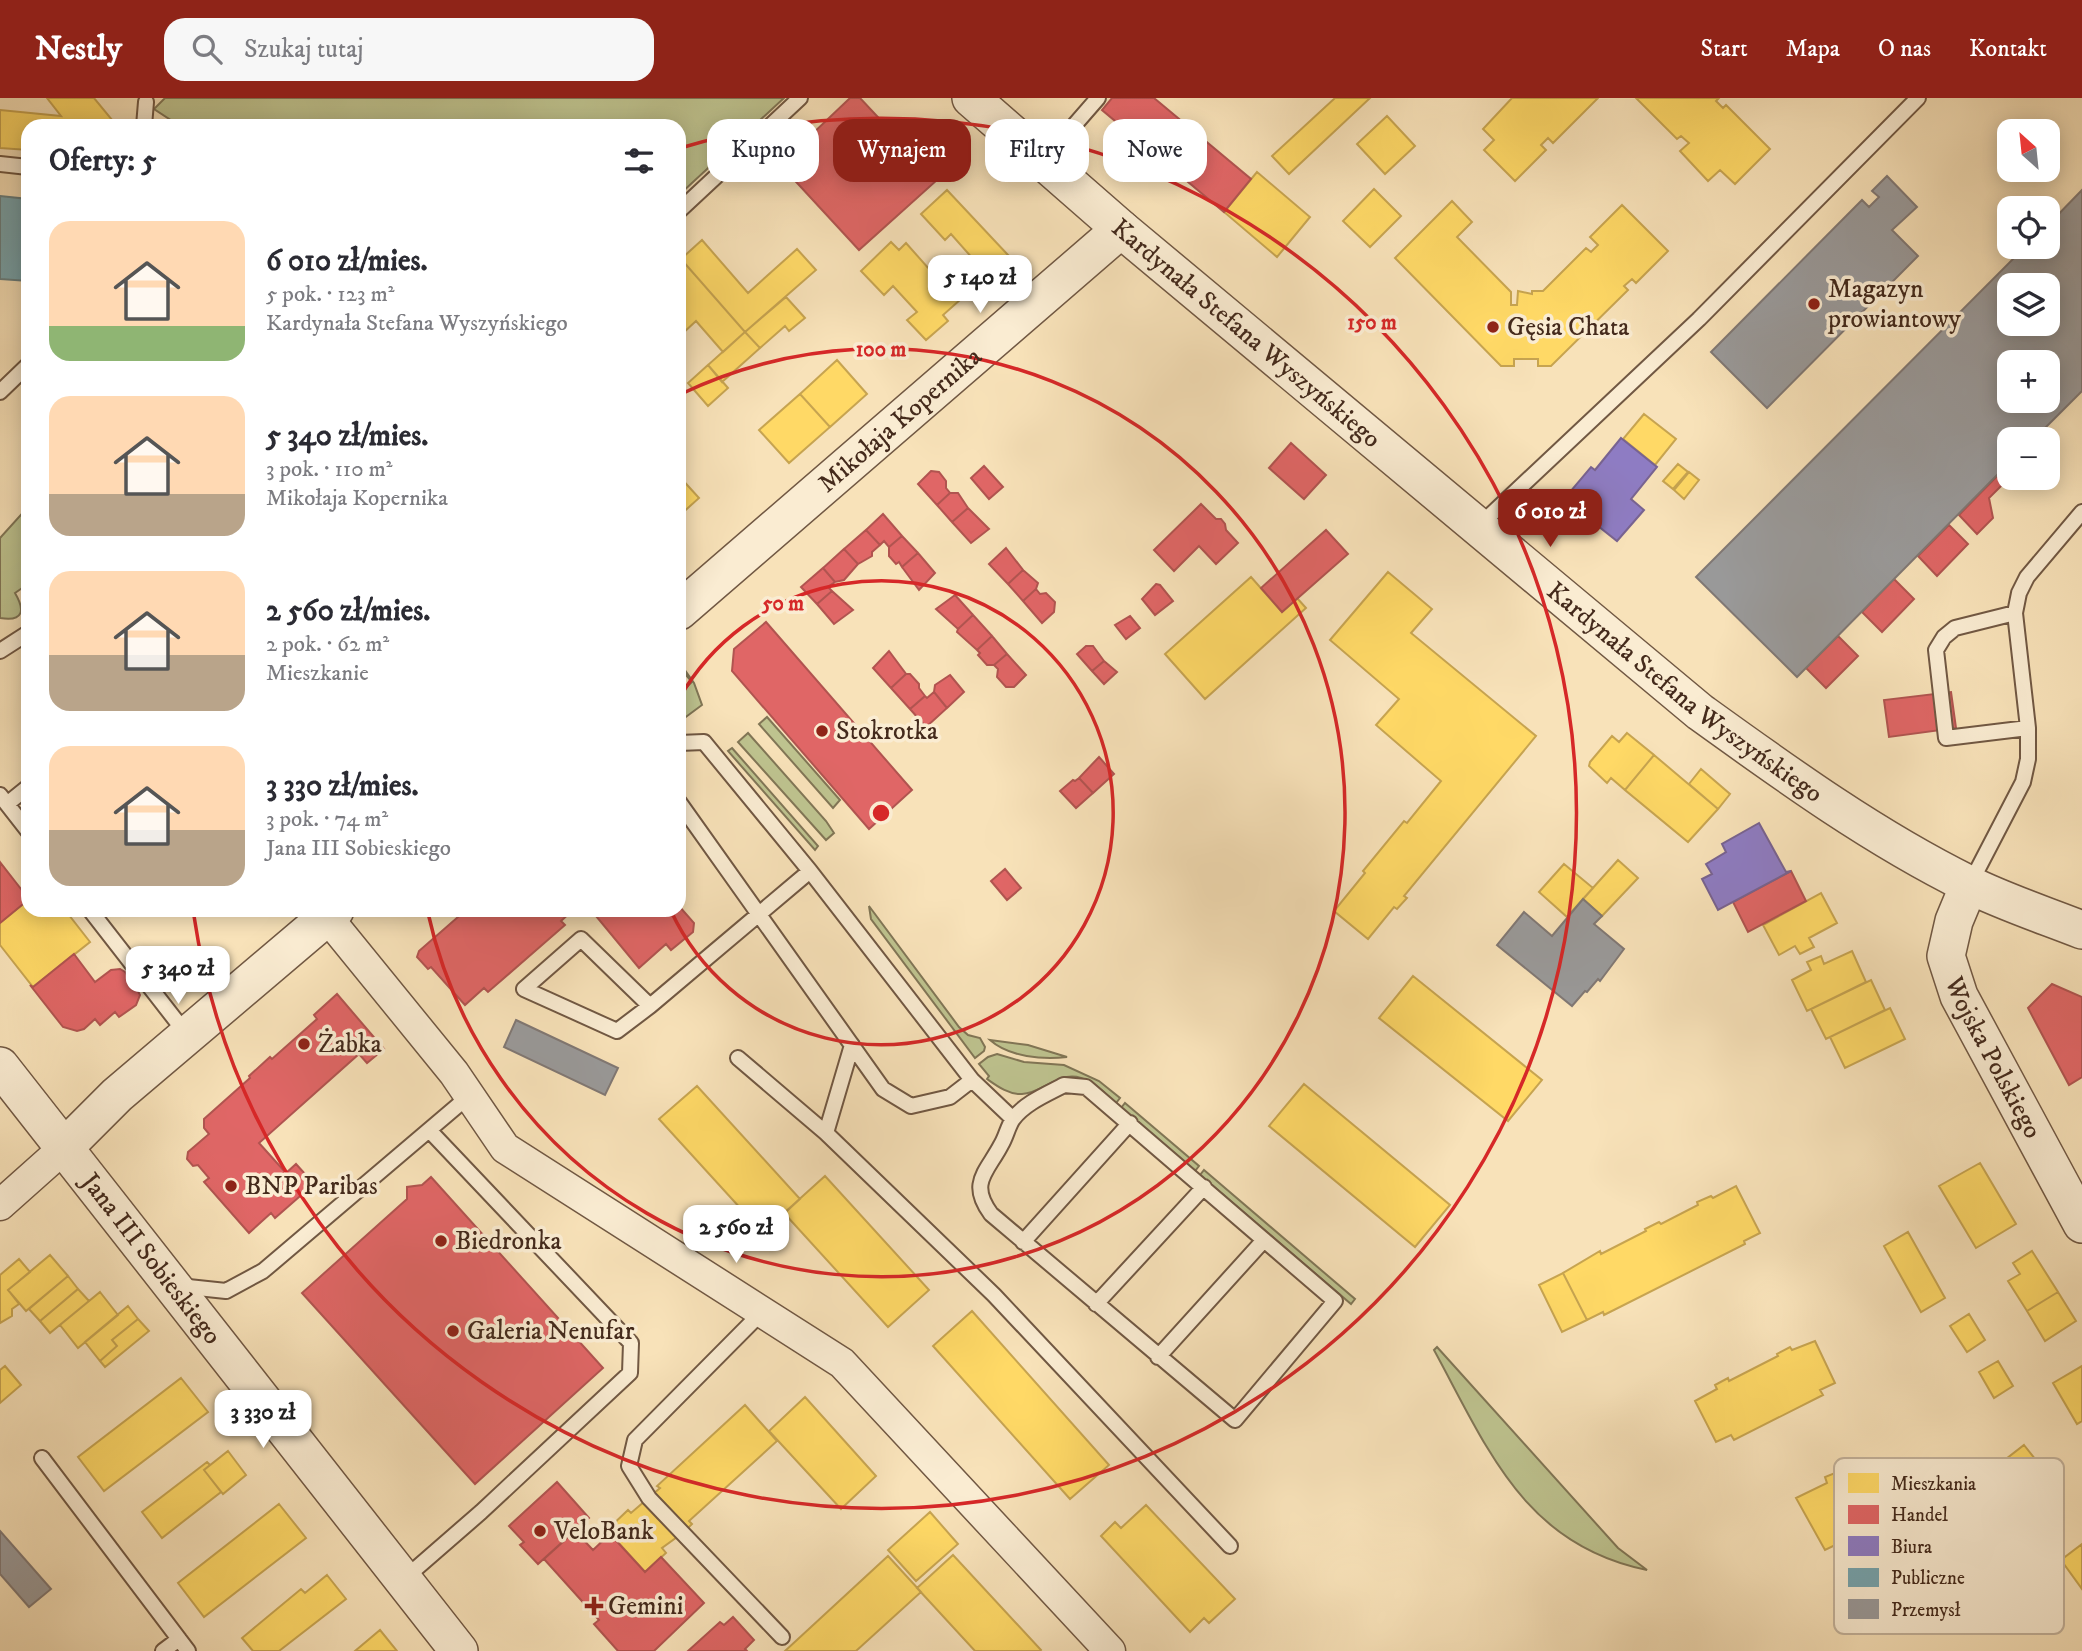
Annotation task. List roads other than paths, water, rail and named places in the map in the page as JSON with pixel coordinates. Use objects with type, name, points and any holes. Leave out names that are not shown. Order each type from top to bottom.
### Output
[{"type":"street","name":"Kardynała Stefana Wyszyńskiego","points":[[971,98],[996,119]]},
{"type":"street","name":"Kardynała Stefana Wyszyńskiego","points":[[1069,182],[1121,229],[1700,712],[1798,783],[1897,844],[1969,885],[2082,930]]},
{"type":"street","name":"Mikołaja Kopernika","points":[[686,605],[1121,229]]},
{"type":"street","name":"Wojska Polskiego","points":[[1969,885],[1954,921],[1946,956],[1959,996],[2082,1224]]},
{"type":"street","points":[[0,1205],[64,1148],[117,1095],[327,917]]},
{"type":"street","points":[[333,917],[445,1062],[505,1148],[842,1363],[1110,1651]]},
{"type":"street","name":"Jana III Sobieskiego","points":[[0,1066],[458,1651]]},
{"type":"lane","points":[[686,204],[800,98]]},
{"type":"lane","points":[[1080,119],[1098,98]]},
{"type":"lane","points":[[1479,526],[1699,319],[1918,98]]},
{"type":"lane","points":[[145,119],[146,102]]},
{"type":"lane","points":[[0,164],[21,166]]},
{"type":"lane","points":[[0,392],[21,372]]},
{"type":"lane","points":[[1969,885],[2023,782],[2028,759],[2028,728],[2015,613],[2019,593],[2027,577],[2082,512]]},
{"type":"lane","points":[[2015,613],[1955,628],[1944,637],[1936,650],[1946,738],[2028,728]]},
{"type":"lane","points":[[0,650],[21,637]]},
{"type":"lane","points":[[686,743],[704,742],[810,871],[972,1080],[1013,1119]]},
{"type":"lane","points":[[21,790],[4,799],[21,822]]},
{"type":"lane","points":[[686,812],[883,1089],[911,1106],[950,1097],[972,1080]]},
{"type":"lane","points":[[650,1006],[581,939],[524,989],[617,1031],[650,1006],[810,871]]},
{"type":"lane","points":[[95,917],[188,1035]]},
{"type":"lane","points":[[826,1133],[852,1045]]},
{"type":"lane","points":[[738,1058],[826,1133],[994,1295],[1230,1546]]},
{"type":"lane","points":[[1064,1085],[1086,1087],[1130,1123],[1335,1301],[1235,1420],[1023,1242],[991,1214],[982,1202],[979,1187],[984,1171],[1001,1145],[1013,1119],[1033,1101],[1064,1085]]},
{"type":"lane","points":[[171,1286],[226,1291],[263,1270],[469,1096]]},
{"type":"lane","points":[[1023,1242],[1130,1123]]},
{"type":"lane","points":[[403,1580],[631,1373],[631,1343],[429,1130]]},
{"type":"lane","points":[[1096,1304],[1204,1187]]},
{"type":"lane","points":[[1158,1357],[1264,1240]]},
{"type":"lane","points":[[762,1312],[635,1440],[629,1466],[649,1498],[782,1637]]},
{"type":"lane","points":[[42,1458],[188,1651]]},
{"type":"lane","points":[[163,1651],[179,1639]]},
{"type":"place","name":"Magazyn prowiantowy","points":[[1814,304]]},
{"type":"place","name":"Gęsia Chata","points":[[1493,327]]},
{"type":"place","name":"Stokrotka","points":[[822,731]]},
{"type":"place","name":"Żabka","points":[[304,1044]]},
{"type":"place","name":"BNP Paribas","points":[[231,1186]]},
{"type":"place","name":"Biedronka","points":[[441,1241]]},
{"type":"place","name":"Galeria Nenufar","points":[[453,1331]]},
{"type":"place","name":"VeloBank","points":[[540,1531]]},
{"type":"place","name":"Gemini","points":[[594,1606]]}]
